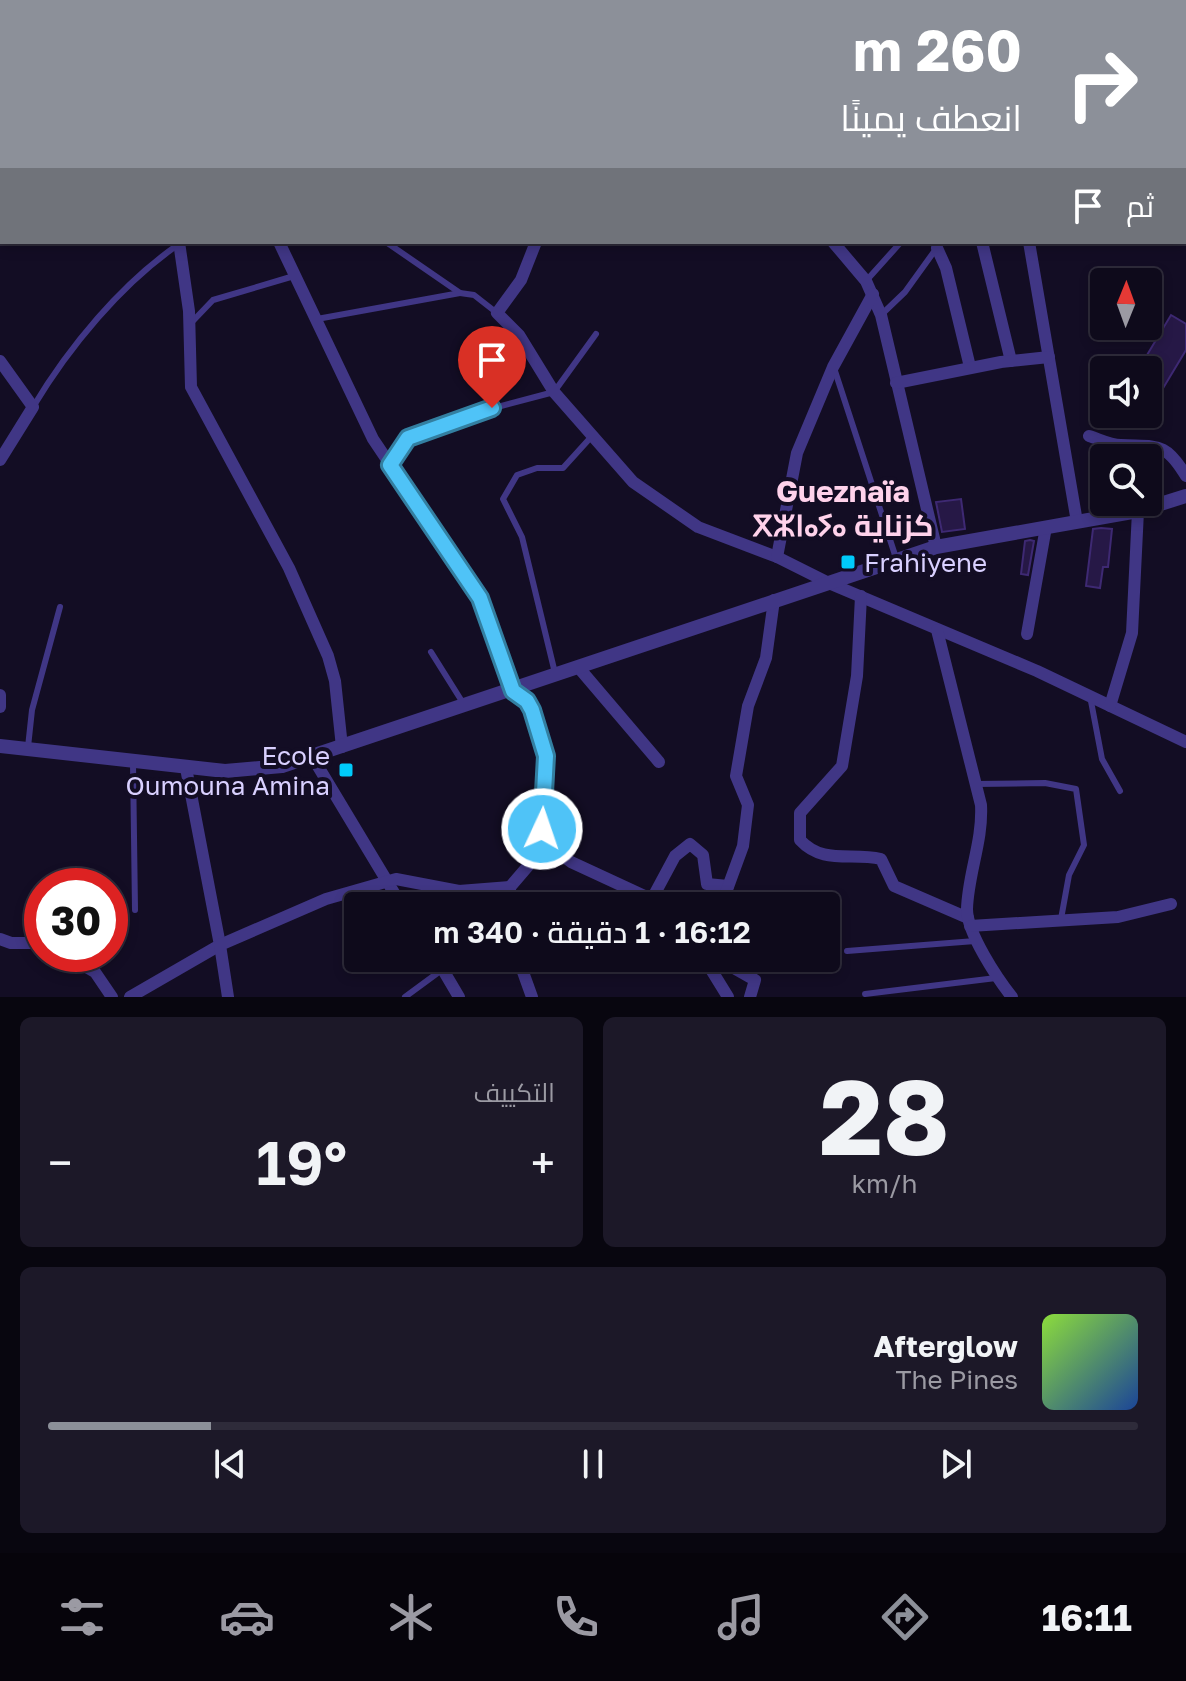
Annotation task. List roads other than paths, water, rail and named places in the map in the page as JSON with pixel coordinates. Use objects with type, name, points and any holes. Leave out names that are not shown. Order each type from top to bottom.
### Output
[{"type":"street","points":[[179,244],[191,387],[289,568],[328,656],[335,681],[342,747]]},
{"type":"street","points":[[280,244],[373,439],[480,598],[513,691],[527,701],[532,710],[546,756],[542,829],[545,843],[571,862],[641,892]]},
{"type":"street","points":[[535,244],[521,280],[497,313],[519,335],[554,392],[584,428],[594,434],[633,482],[668,509],[698,527],[777,557],[1186,742]]},
{"type":"street","points":[[836,244],[866,281],[881,315],[936,547]]},
{"type":"street","points":[[982,244],[1011,361]]},
{"type":"street","points":[[1029,244],[1077,522]]},
{"type":"street","points":[[939,245],[970,367]]},
{"type":"street","points":[[777,557],[797,453],[833,367],[873,294]]},
{"type":"street","points":[[896,383],[970,367],[1049,357]]},
{"type":"street","points":[[0,361],[33,407],[1,455]]},
{"type":"street","points":[[1089,436],[1118,446],[1160,447],[1174,457],[1186,476]]},
{"type":"street","points":[[1162,504],[1186,496]]},
{"type":"street","points":[[0,746],[186,768],[259,770],[313,758],[936,547],[1110,516]]},
{"type":"street","points":[[1110,706],[1132,633],[1138,516]]},
{"type":"street","points":[[1027,634],[1046,527]]},
{"type":"street","points":[[861,596],[857,676],[842,766],[800,813],[800,840],[810,850],[829,858],[881,859],[888,880],[894,886],[969,922],[1060,922],[1118,917],[1171,904]]},
{"type":"street","points":[[726,892],[743,846],[748,818],[748,805],[736,776],[748,706],[763,669],[773,625],[774,600]]},
{"type":"street","points":[[937,630],[982,822],[969,922],[997,978],[1012,997]]},
{"type":"street","points":[[579,668],[659,762]]},
{"type":"street","points":[[0,695],[0,707]]},
{"type":"street","points":[[313,758],[350,813],[393,892]]},
{"type":"street","points":[[186,768],[228,997]]},
{"type":"street","points":[[130,997],[220,945],[326,899],[403,879],[434,888],[482,892],[510,887],[528,866],[542,829]]},
{"type":"street","points":[[656,892],[675,856],[690,844],[703,855],[707,884],[728,886]]},
{"type":"street","points":[[510,887],[510,892]]},
{"type":"street","points":[[0,939],[24,943]]},
{"type":"street","points":[[95,972],[112,997]]},
{"type":"street","points":[[444,972],[459,997]]},
{"type":"street","points":[[523,972],[532,997]]},
{"type":"street","points":[[713,972],[728,997]]},
{"type":"street","points":[[741,972],[755,980],[750,997]]},
{"type":"lane","points":[[33,407],[51,377],[100,317],[160,257],[178,244]]},
{"type":"lane","points":[[389,244],[460,293]]},
{"type":"lane","points":[[866,281],[899,244]]},
{"type":"lane","points":[[881,315],[905,292],[939,245]]},
{"type":"lane","points":[[188,325],[213,300],[296,276]]},
{"type":"lane","points":[[317,319],[460,293],[474,295],[497,313]]},
{"type":"lane","points":[[390,465],[408,438],[415,434],[475,413],[554,392],[596,334]]},
{"type":"lane","points":[[833,367],[896,559]]},
{"type":"lane","points":[[556,674],[522,537],[503,499],[517,475],[537,468],[563,468],[594,434]]},
{"type":"lane","points":[[28,751],[32,710],[60,607]]},
{"type":"lane","points":[[431,652],[466,707]]},
{"type":"lane","points":[[1090,696],[1102,759],[1120,791]]},
{"type":"lane","points":[[133,763],[135,910]]},
{"type":"lane","points":[[975,784],[1045,783],[1076,789],[1084,845],[1069,875],[1060,922]]},
{"type":"lane","points":[[847,951],[978,940]]},
{"type":"lane","points":[[405,997],[430,972]]},
{"type":"lane","points":[[865,994],[997,978]]},
{"type":"place","name":"Frahiyene","points":[[848,562]]},
{"type":"place","name":"Ecole Oumouna Amina","points":[[346,770]]},
{"type":"district","name":"Gueznaïa ⴳⵣⵏⴰⵢⴰ كزناية","points":[[843,508]]}]
